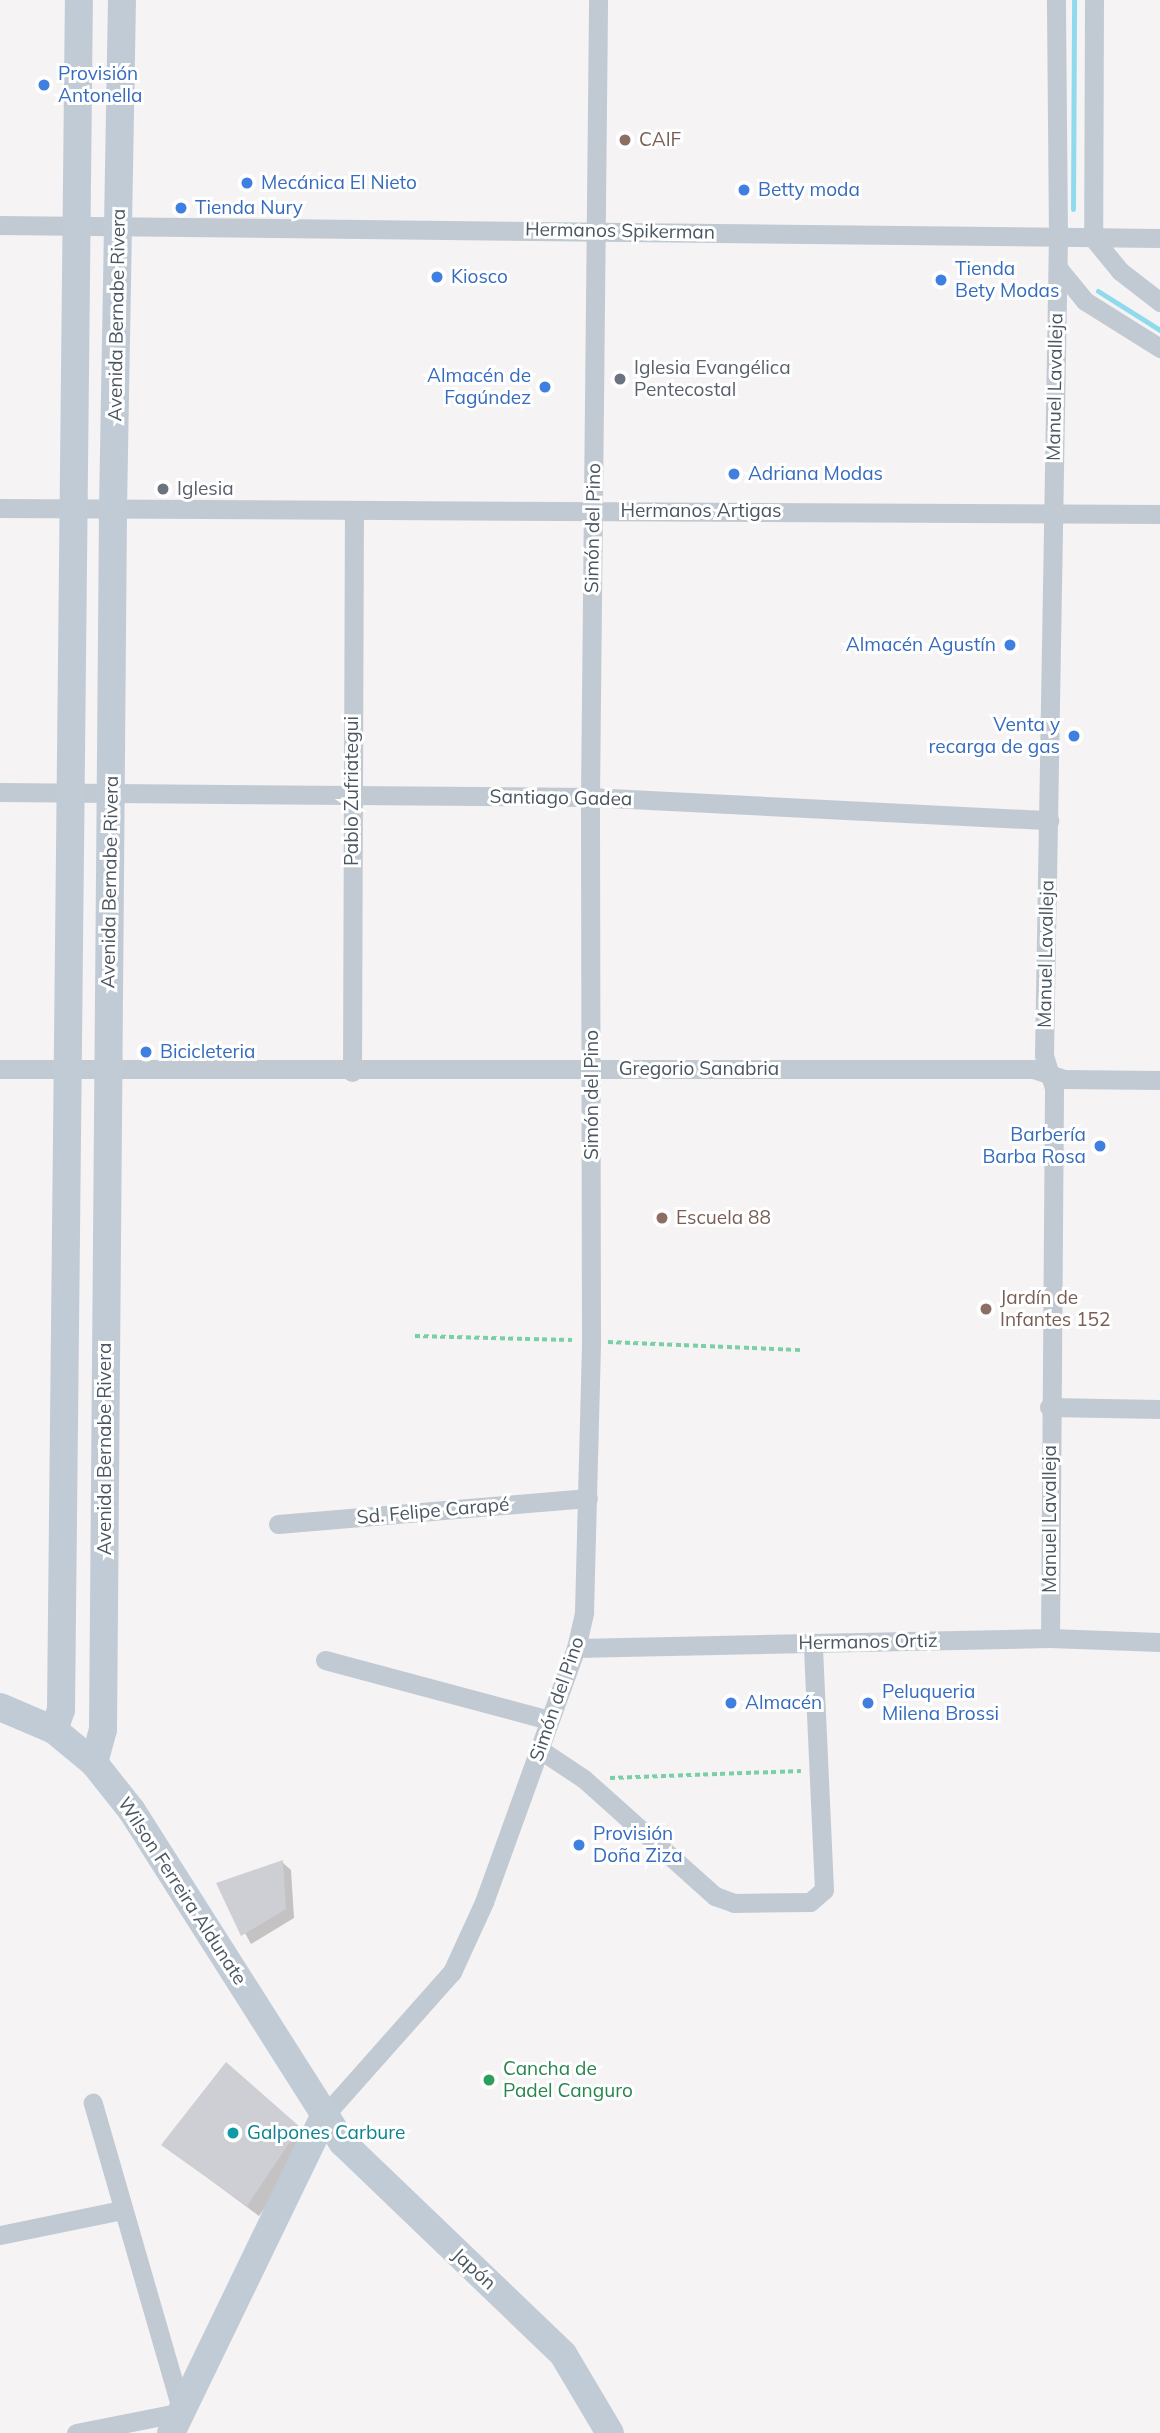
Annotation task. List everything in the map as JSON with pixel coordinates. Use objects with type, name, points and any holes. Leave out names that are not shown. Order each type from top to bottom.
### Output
[{"type":"street","name":"Avenida Bernabe Rivera","points":[[54,1730],[61,1710],[79,225],[79,0]]},
{"type":"street","name":"Avenida Bernabe Rivera","points":[[94,1763],[103,1730],[113,509],[122,0]]},
{"type":"street","name":"Simón del Pino","points":[[324,2116],[452,1972],[484,1902],[576,1648],[584,1612],[588,1498],[593,1069],[590,797],[598,0]]},
{"type":"street","name":"Manuel Lavalleja","points":[[1051,1638],[1049,1407],[1054,1088],[1044,1055],[1058,268],[1056,0]]},
{"type":"street","points":[[1094,0],[1093,238],[1138,288],[1160,302]]},
{"type":"street","name":"Hermanos Spikerman","points":[[0,225],[1160,238]]},
{"type":"street","name":"Manuel Lavalleja","points":[[1058,268],[1085,301],[1160,348]]},
{"type":"street","name":"Hermanos Artigas","points":[[0,508],[1160,514]]},
{"type":"street","name":"Pablo Zufriategui","points":[[352,1072],[354,510]]},
{"type":"street","name":"Santiago Gadea","points":[[0,792],[590,797],[1049,820]]},
{"type":"street","name":"Gregorio Sanabria","points":[[0,1069],[352,1072],[1032,1069],[1063,1079],[1160,1080]]},
{"type":"street","points":[[1049,1407],[1160,1409]]},
{"type":"street","name":"Sd. Felipe Carapé","points":[[278,1524],[588,1498]]},
{"type":"street","name":"Hermanos Ortiz","points":[[576,1648],[1051,1638],[1160,1642]]},
{"type":"street","points":[[540,1749],[584,1779],[724,1900],[810,1902],[824,1890],[813,1644]]},
{"type":"street","points":[[325,1660],[548,1720]]},
{"type":"street","name":"Wilson Ferreira Aldunate","points":[[0,1707],[54,1730],[94,1763],[139,1822],[324,2116]]},
{"type":"street","points":[[93,2103],[176,2422]]},
{"type":"street","points":[[176,2422],[324,2116]]},
{"type":"street","name":"Japón","points":[[324,2116],[383,2185],[562,2354],[610,2433]]},
{"type":"street","points":[[0,2235],[122,2210]]},
{"type":"street","points":[[76,2433],[176,2422]]},
{"type":"path","points":[[584,1779],[817,1770]]},
{"type":"building","points":[[283,1860],[286,1909],[241,1936],[216,1883]]},
{"type":"building","name":"Galpones Carbure","points":[[226,2062],[300,2127],[247,2206],[161,2145]]},
{"type":"waterway","points":[[1073,209],[1074,0]]},
{"type":"waterway","points":[[1098,291],[1160,330]]},
{"type":"place","name":"Provisión Antonella","points":[[44,85]]},
{"type":"place","name":"CAIF","points":[[625,140]]},
{"type":"place","name":"Mecánica El Nieto","points":[[247,183]]},
{"type":"place","name":"Betty moda","points":[[744,190]]},
{"type":"place","name":"Tienda Nury","points":[[181,208]]},
{"type":"place","name":"Kiosco","points":[[437,277]]},
{"type":"place","name":"Tienda Bety Modas","points":[[941,280]]},
{"type":"place","name":"Iglesia Evangélica Pentecostal","points":[[620,379]]},
{"type":"place","name":"Almacén de Fagúndez","points":[[545,387]]},
{"type":"place","name":"Adriana Modas","points":[[734,474]]},
{"type":"place","name":"Iglesia","points":[[163,489]]},
{"type":"place","name":"Almacén Agustín","points":[[1010,645]]},
{"type":"place","name":"Venta y recarga de gas","points":[[1074,736]]},
{"type":"place","name":"Bicicleteria","points":[[146,1052]]},
{"type":"place","name":"Barbería Barba Rosa","points":[[1100,1146]]},
{"type":"place","name":"Escuela 88","points":[[662,1218]]},
{"type":"place","name":"Jardín de Infantes 152","points":[[986,1309]]},
{"type":"place","name":"Almacén","points":[[731,1703]]},
{"type":"place","name":"Peluqueria Milena Brossi","points":[[868,1703]]},
{"type":"place","name":"Provisión Doña Ziza","points":[[579,1845]]},
{"type":"place","name":"Cancha de Padel Canguro","points":[[489,2080]]},
{"type":"place","name":"Galpones Carbure","points":[[233,2133]]}]
